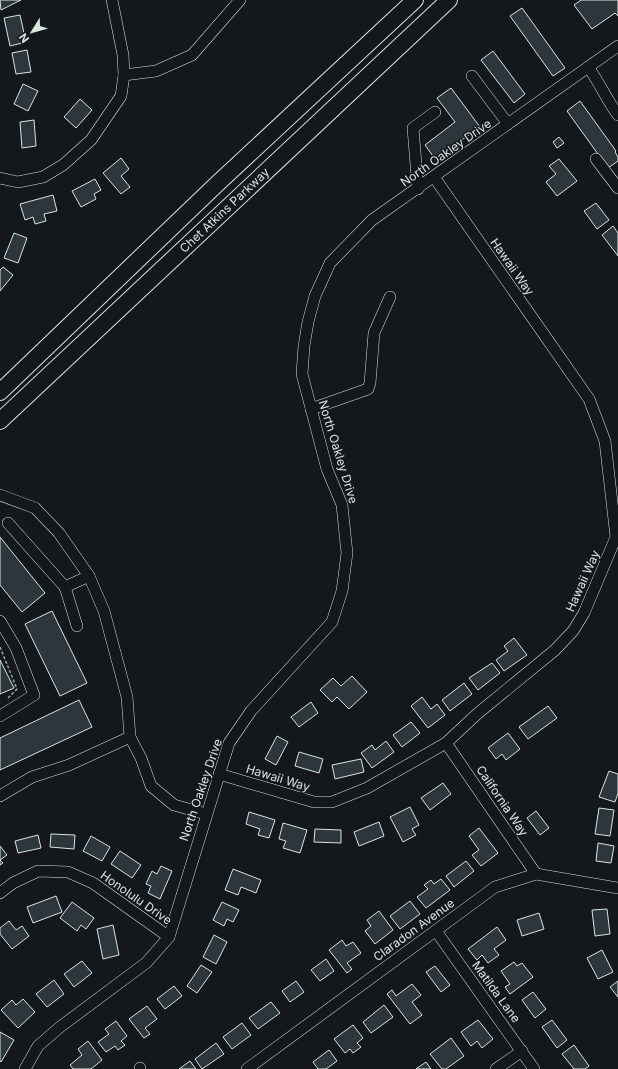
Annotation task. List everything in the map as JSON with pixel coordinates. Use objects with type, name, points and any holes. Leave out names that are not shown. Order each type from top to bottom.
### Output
[{"type":"highway","points":[[379,34],[411,0]]},
{"type":"highway","name":"Chet Atkins Parkway","points":[[0,392],[218,183],[415,0]]},
{"type":"highway","name":"Chet Atkins Parkway","points":[[0,421],[449,0]]},
{"type":"highway","points":[[372,73],[460,0]]},
{"type":"street","points":[[0,178],[18,182],[43,177],[63,165],[91,140],[121,96],[124,75],[123,55],[112,0]]},
{"type":"street","points":[[124,75],[156,71],[192,54],[240,0]]},
{"type":"street","name":"North Oakley Drive","points":[[25,1069],[38,1046],[60,1027],[146,963],[169,937],[229,743],[250,711],[332,622],[342,591],[347,553],[342,505],[327,469],[302,374],[304,346],[315,296],[330,263],[372,220],[434,178],[618,47]]},
{"type":"street","points":[[588,67],[599,82],[605,98],[618,115]]},
{"type":"street","points":[[472,76],[508,124]]},
{"type":"street","points":[[418,188],[413,128],[435,112]]},
{"type":"street","points":[[596,159],[618,188]]},
{"type":"street","name":"Hawaii Way","points":[[219,774],[314,802],[332,802],[367,788],[446,743],[477,714],[555,650],[573,631],[584,613],[617,537],[605,441],[589,399],[434,178]]},
{"type":"street","points":[[311,409],[368,389],[370,383],[374,333],[390,297]]},
{"type":"street","points":[[0,495],[36,508],[58,533],[89,576],[104,611],[127,697],[130,737],[141,758],[151,786],[174,805],[206,814]]},
{"type":"street","points":[[8,523],[65,588],[77,626]]},
{"type":"street","points":[[65,588],[89,576]]},
{"type":"street","points":[[0,621],[16,648],[34,696],[0,716]]},
{"type":"street","points":[[0,796],[32,777],[69,765],[130,737]]},
{"type":"street","name":"California Way","points":[[446,743],[536,874]]},
{"type":"street","name":"Honolulu Drive","points":[[0,892],[13,883],[38,871],[68,872],[93,883],[169,937]]},
{"type":"street","name":"Claradon Avenue","points":[[247,1069],[495,886],[536,874],[618,888]]},
{"type":"street","name":"Matilda Lane","points":[[436,931],[534,1069]]},
{"type":"street","points":[[496,1069],[522,1051]]},
{"type":"path","points":[[0,647],[17,689],[3,702]]},
{"type":"building","points":[[0,0],[21,0],[1,10]]},
{"type":"building","points":[[581,0],[618,0],[618,16],[615,13],[592,29],[574,5]]},
{"type":"building","points":[[522,8],[565,68],[553,76],[510,16]]},
{"type":"building","points":[[20,15],[26,42],[10,46],[4,18]]},
{"type":"building","points":[[27,50],[31,72],[16,74],[12,53]]},
{"type":"building","points":[[493,51],[525,94],[514,103],[481,60]]},
{"type":"building","points":[[23,84],[38,91],[28,111],[14,104]]},
{"type":"building","points":[[451,88],[480,127],[435,159],[425,145],[455,122],[437,98]]},
{"type":"building","points":[[80,99],[92,110],[76,128],[64,117]]},
{"type":"building","points":[[580,101],[616,151],[618,161],[608,168],[567,111]]},
{"type":"building","points":[[34,120],[36,146],[22,148],[20,122]]},
{"type":"building","points":[[559,137],[564,143],[557,148],[553,142]]},
{"type":"building","points":[[121,158],[129,169],[121,176],[130,187],[121,194],[103,173]]},
{"type":"building","points":[[559,159],[577,181],[557,196],[546,182],[556,174],[549,166]]},
{"type":"building","points":[[95,179],[101,190],[94,194],[96,199],[81,207],[72,191]]},
{"type":"building","points":[[53,195],[57,211],[44,214],[46,221],[35,224],[33,217],[25,220],[20,204]]},
{"type":"building","points":[[596,203],[609,220],[597,229],[584,211]]},
{"type":"building","points":[[613,226],[618,233],[618,256],[602,235]]},
{"type":"building","points":[[14,233],[27,238],[18,263],[4,258]]},
{"type":"building","points":[[3,267],[13,275],[0,291],[0,270]]},
{"type":"building","points":[[0,537],[45,593],[22,612],[0,585]]},
{"type":"building","points":[[52,611],[87,683],[60,696],[25,624]]},
{"type":"building","points":[[514,638],[527,655],[504,671],[496,660],[508,651],[504,646]]},
{"type":"building","points":[[0,660],[14,688],[0,694]]},
{"type":"building","points":[[492,663],[500,673],[478,690],[469,678]]},
{"type":"building","points":[[352,676],[367,692],[349,709],[337,697],[332,702],[320,690],[333,678],[341,686]]},
{"type":"building","points":[[464,683],[472,694],[450,711],[442,700]]},
{"type":"building","points":[[422,697],[431,709],[437,704],[445,715],[428,728],[411,706]]},
{"type":"building","points":[[79,700],[92,727],[0,770],[0,738]]},
{"type":"building","points":[[311,702],[318,713],[299,727],[291,717]]},
{"type":"building","points":[[548,706],[557,718],[528,739],[519,727]]},
{"type":"building","points":[[411,722],[420,733],[402,747],[393,735]]},
{"type":"building","points":[[508,733],[520,749],[506,760],[502,754],[496,759],[488,748]]},
{"type":"building","points":[[277,736],[288,742],[276,765],[265,759]]},
{"type":"building","points":[[386,741],[394,752],[372,768],[361,753],[372,745],[375,750]]},
{"type":"building","points":[[299,752],[323,759],[319,773],[295,766]]},
{"type":"building","points":[[361,759],[364,772],[335,779],[332,765]]},
{"type":"building","points":[[609,771],[618,774],[618,793],[615,802],[599,797]]},
{"type":"building","points":[[443,783],[451,794],[430,810],[421,798]]},
{"type":"building","points":[[410,807],[419,825],[412,829],[416,835],[403,842],[390,817]]},
{"type":"building","points":[[599,808],[614,810],[610,836],[595,834]]},
{"type":"building","points":[[536,811],[549,828],[540,835],[527,818]]},
{"type":"building","points":[[249,812],[275,820],[269,838],[258,835],[260,829],[246,824]]},
{"type":"building","points":[[379,822],[384,836],[359,846],[354,832]]},
{"type":"building","points":[[283,823],[307,830],[300,853],[283,848],[286,841],[279,839]]},
{"type":"building","points":[[479,828],[498,853],[481,866],[472,855],[479,850],[469,836]]},
{"type":"building","points":[[315,829],[341,830],[341,843],[314,842]]},
{"type":"building","points":[[51,834],[75,835],[74,849],[50,847]]},
{"type":"building","points":[[38,835],[41,848],[18,853],[15,841]]},
{"type":"building","points":[[91,836],[110,847],[102,861],[83,851]]},
{"type":"building","points":[[598,843],[614,846],[611,863],[596,861]]},
{"type":"building","points":[[0,846],[7,855],[0,860]]},
{"type":"building","points":[[120,851],[141,865],[132,878],[111,864]]},
{"type":"building","points":[[466,861],[474,871],[454,887],[446,876]]},
{"type":"building","points":[[161,866],[172,871],[160,899],[148,893],[151,886],[146,884],[152,871],[157,874]]},
{"type":"building","points":[[233,869],[261,880],[256,893],[241,887],[238,895],[225,890]]},
{"type":"building","points":[[441,879],[450,890],[426,908],[417,897],[428,889],[424,885],[431,880],[434,884]]},
{"type":"building","points":[[56,896],[62,912],[33,923],[27,907]]},
{"type":"building","points":[[410,901],[420,914],[400,929],[390,916]]},
{"type":"building","points":[[72,902],[94,918],[86,929],[81,925],[77,931],[60,918]]},
{"type":"building","points":[[222,902],[239,910],[233,922],[227,919],[224,926],[213,920]]},
{"type":"building","points":[[607,909],[610,934],[595,936],[592,910]]},
{"type":"building","points":[[379,911],[393,930],[375,944],[365,931],[371,926],[367,920]]},
{"type":"building","points":[[539,913],[544,929],[522,936],[517,920]]},
{"type":"building","points":[[9,921],[16,930],[22,926],[29,936],[12,949],[0,934],[0,928]]},
{"type":"building","points":[[113,925],[119,955],[103,959],[97,929]]},
{"type":"building","points":[[497,927],[506,940],[494,949],[499,955],[488,963],[482,955],[477,960],[468,949]]},
{"type":"building","points":[[214,935],[227,942],[216,964],[203,957]]},
{"type":"building","points":[[342,940],[346,946],[353,942],[361,953],[347,963],[352,969],[347,973],[329,950]]},
{"type":"building","points":[[602,950],[613,972],[598,979],[587,958]]},
{"type":"building","points":[[326,959],[334,971],[320,981],[311,970]]},
{"type":"building","points":[[82,961],[92,973],[74,987],[64,974]]},
{"type":"building","points":[[514,962],[517,966],[522,963],[533,977],[510,994],[505,987],[510,984],[501,971]]},
{"type":"building","points":[[201,965],[212,972],[197,993],[187,986]]},
{"type":"building","points":[[435,966],[450,985],[441,992],[426,972]]},
{"type":"building","points":[[54,980],[64,994],[47,1007],[36,994]]},
{"type":"building","points":[[296,981],[304,992],[290,1002],[282,991]]},
{"type":"building","points":[[618,981],[618,997],[610,987]]},
{"type":"building","points":[[412,984],[421,995],[412,1002],[422,1015],[410,1024],[387,994],[392,990],[396,996]]},
{"type":"building","points":[[174,986],[182,996],[165,1009],[157,999]]},
{"type":"building","points":[[533,992],[546,1009],[535,1018],[522,1000]]},
{"type":"building","points":[[23,999],[35,1012],[18,1028],[1,1010],[12,1000],[16,1005]]},
{"type":"building","points":[[271,1002],[280,1013],[258,1029],[249,1018]]},
{"type":"building","points":[[384,1005],[393,1017],[371,1033],[363,1022]]},
{"type":"building","points":[[147,1006],[157,1019],[145,1028],[150,1034],[144,1038],[129,1019]]},
{"type":"building","points":[[478,1020],[493,1039],[482,1048],[477,1041],[471,1046],[461,1032]]},
{"type":"building","points":[[552,1020],[567,1040],[557,1048],[542,1027]]},
{"type":"building","points":[[116,1021],[127,1036],[121,1041],[125,1045],[118,1050],[115,1046],[106,1052],[98,1042],[109,1034],[105,1029]]},
{"type":"building","points":[[242,1023],[251,1035],[232,1049],[223,1037]]},
{"type":"building","points":[[353,1025],[363,1038],[357,1043],[361,1047],[353,1053],[350,1049],[345,1053],[334,1039]]},
{"type":"building","points":[[0,1032],[14,1040],[1,1062],[0,1061]]},
{"type":"building","points":[[451,1038],[464,1056],[446,1069],[442,1069],[430,1054]]},
{"type":"building","points":[[88,1041],[102,1060],[91,1069],[73,1069],[70,1065],[82,1055],[78,1049]]},
{"type":"building","points":[[216,1043],[224,1054],[202,1069],[195,1059]]},
{"type":"building","points":[[574,1045],[589,1066],[585,1069],[574,1069],[562,1054]]},
{"type":"building","points":[[329,1050],[337,1061],[326,1069],[318,1069],[313,1062]]},
{"type":"building","points":[[190,1061],[196,1069],[179,1069]]},
{"type":"building","points":[[426,1062],[431,1069],[416,1069]]}]
